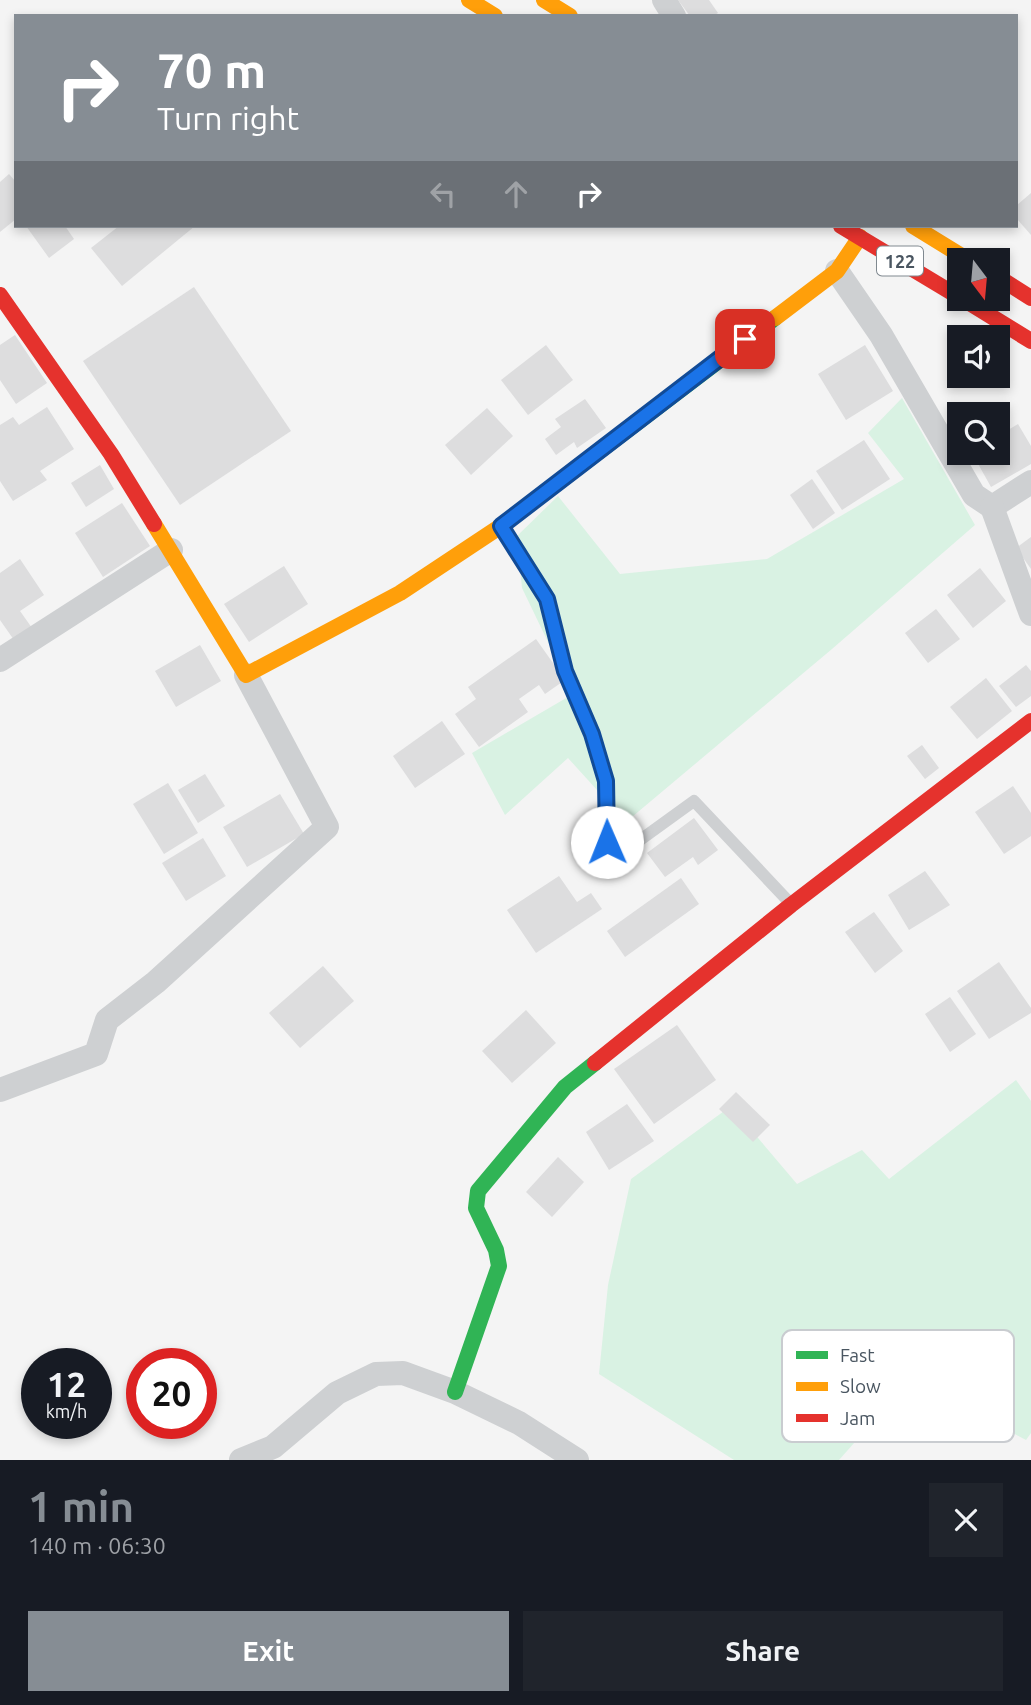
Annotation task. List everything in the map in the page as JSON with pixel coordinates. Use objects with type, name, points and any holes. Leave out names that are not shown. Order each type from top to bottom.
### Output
[{"type":"main road","points":[[469,0],[492,14]]},
{"type":"main road","points":[[544,0],[567,14]]},
{"type":"main road","name":"122","points":[[844,228],[947,290]]},
{"type":"main road","name":"122","points":[[916,228],[949,248]]},
{"type":"main road","points":[[0,295],[103,443],[246,675],[400,593],[501,526],[837,271],[860,237]]},
{"type":"main road","points":[[1010,285],[1031,298]]},
{"type":"main road","name":"122","points":[[984,312],[1031,341]]},
{"type":"main road","points":[[455,1392],[499,1266],[496,1250],[476,1208],[478,1191],[565,1087],[791,905],[1031,721]]},
{"type":"street","points":[[837,271],[881,335],[974,495],[992,507],[1031,614]]},
{"type":"street","points":[[992,507],[1031,482]]},
{"type":"street","points":[[0,660],[171,550]]},
{"type":"street","points":[[0,1090],[96,1054],[107,1020],[156,982],[327,827],[246,675]]},
{"type":"street","points":[[241,1460],[273,1447],[337,1394],[376,1374],[402,1373],[455,1392],[519,1423],[578,1460]]},
{"type":"lane","points":[[501,526],[547,599],[565,671],[592,734],[606,781],[607,842],[618,856],[694,801],[791,905]]},
{"type":"green space","points":[[902,398],[975,525],[626,822],[568,758],[505,815],[472,753],[573,694],[522,588],[517,536],[558,496],[620,574],[767,559],[904,479],[868,433]]},
{"type":"green space","points":[[1016,1080],[1031,1101],[1031,1433],[1026,1440],[1014,1434],[1014,1330],[782,1330],[782,1442],[855,1442],[839,1460],[734,1460],[599,1374],[608,1285],[631,1179],[731,1106],[797,1184],[862,1150],[889,1179]]},
{"type":"building","points":[[678,0],[709,0],[718,13],[716,14],[688,14]]},
{"type":"building","points":[[9,174],[14,180],[14,221],[0,232],[0,182]]},
{"type":"building","points":[[1031,193],[1031,235],[1018,220],[1018,204]]},
{"type":"building","points":[[27,228],[66,228],[74,239],[49,258]]},
{"type":"building","points":[[116,228],[193,228],[122,286],[91,248]]},
{"type":"building","points":[[194,287],[291,431],[180,505],[83,361]]},
{"type":"building","points":[[15,335],[47,383],[16,404],[0,380],[0,345]]},
{"type":"building","points":[[546,345],[573,380],[528,415],[501,380]]},
{"type":"building","points":[[865,345],[893,391],[846,420],[818,374]]},
{"type":"building","points":[[585,399],[606,428],[577,448],[574,442],[556,455],[545,439],[561,427],[555,419]]},
{"type":"building","points":[[47,407],[74,449],[40,471],[47,480],[13,501],[0,481],[0,425],[13,417],[19,425]]},
{"type":"building","points":[[487,408],[513,436],[471,475],[445,445]]},
{"type":"building","points":[[1018,424],[1031,446],[1031,464],[991,487],[979,465],[1010,465],[1010,429]]},
{"type":"building","points":[[864,440],[890,479],[842,510],[816,471]]},
{"type":"building","points":[[100,465],[114,489],[86,507],[71,483]]},
{"type":"building","points":[[812,479],[835,513],[813,529],[790,495]]},
{"type":"building","points":[[122,503],[150,546],[103,577],[75,533]]},
{"type":"building","points":[[1031,537],[1031,569],[1016,548]]},
{"type":"building","points":[[20,559],[44,595],[20,611],[32,628],[14,640],[0,620],[0,573]]},
{"type":"building","points":[[284,566],[308,604],[249,642],[224,604]]},
{"type":"building","points":[[980,568],[1006,601],[973,628],[947,595]]},
{"type":"building","points":[[936,609],[960,639],[928,663],[905,633]]},
{"type":"building","points":[[536,639],[565,680],[545,694],[539,685],[519,699],[528,712],[479,747],[455,714],[476,699],[468,687]]},
{"type":"building","points":[[200,645],[221,681],[176,707],[155,671]]},
{"type":"building","points":[[1026,665],[1031,671],[1031,696],[1016,707],[999,686]]},
{"type":"building","points":[[986,678],[1012,711],[977,739],[950,707]]},
{"type":"building","points":[[442,721],[465,754],[415,788],[393,756]]},
{"type":"building","points":[[922,745],[939,768],[925,779],[907,756]]},
{"type":"building","points":[[205,774],[225,806],[198,823],[178,790]]},
{"type":"building","points":[[168,783],[198,833],[164,854],[133,804]]},
{"type":"building","points":[[1013,786],[1031,813],[1031,836],[1004,854],[975,812]]},
{"type":"building","points":[[280,794],[304,834],[247,867],[223,827]]},
{"type":"building","points":[[694,818],[718,850],[698,865],[693,857],[665,877],[647,853]]},
{"type":"building","points":[[203,838],[226,876],[186,901],[162,863]]},
{"type":"building","points":[[925,871],[950,905],[909,930],[888,895]]},
{"type":"building","points":[[559,876],[577,902],[591,893],[602,909],[536,953],[507,910]]},
{"type":"building","points":[[681,878],[699,904],[625,957],[607,931]]},
{"type":"building","points":[[874,912],[903,951],[875,973],[845,932]]},
{"type":"building","points":[[999,962],[1031,1008],[1031,1013],[989,1039],[957,991]]},
{"type":"building","points":[[323,966],[354,1001],[300,1048],[269,1013]]},
{"type":"building","points":[[950,997],[976,1034],[950,1052],[925,1014]]},
{"type":"building","points":[[526,1010],[556,1043],[512,1083],[482,1051]]},
{"type":"building","points":[[677,1025],[716,1080],[654,1124],[614,1069]]},
{"type":"building","points":[[736,1092],[770,1125],[753,1142],[719,1109]]},
{"type":"building","points":[[627,1104],[654,1141],[609,1170],[586,1132]]},
{"type":"building","points":[[558,1157],[584,1182],[552,1217],[526,1192]]},
{"type":"traffic: fast","points":[[534,501],[775,318]]},
{"type":"traffic: fast","points":[[455,1392],[499,1266],[496,1250],[476,1208],[478,1191],[565,1087],[595,1063]]},
{"type":"traffic: slow","points":[[469,0],[492,14]]},
{"type":"traffic: slow","points":[[544,0],[567,14]]},
{"type":"traffic: slow","points":[[916,228],[949,248]]},
{"type":"traffic: slow","points":[[775,318],[837,271],[860,237]]},
{"type":"traffic: slow","points":[[154,524],[246,675],[400,593],[534,501]]},
{"type":"traffic: jam","points":[[844,228],[947,290]]},
{"type":"traffic: jam","points":[[1010,285],[1031,298]]},
{"type":"traffic: jam","points":[[0,295],[111,454],[154,524]]},
{"type":"traffic: jam","points":[[984,312],[1031,341]]},
{"type":"traffic: jam","points":[[595,1063],[791,905],[1031,721]]},
{"type":"route","points":[[607,842],[606,781],[592,734],[565,671],[547,599],[501,526],[745,339]]}]
